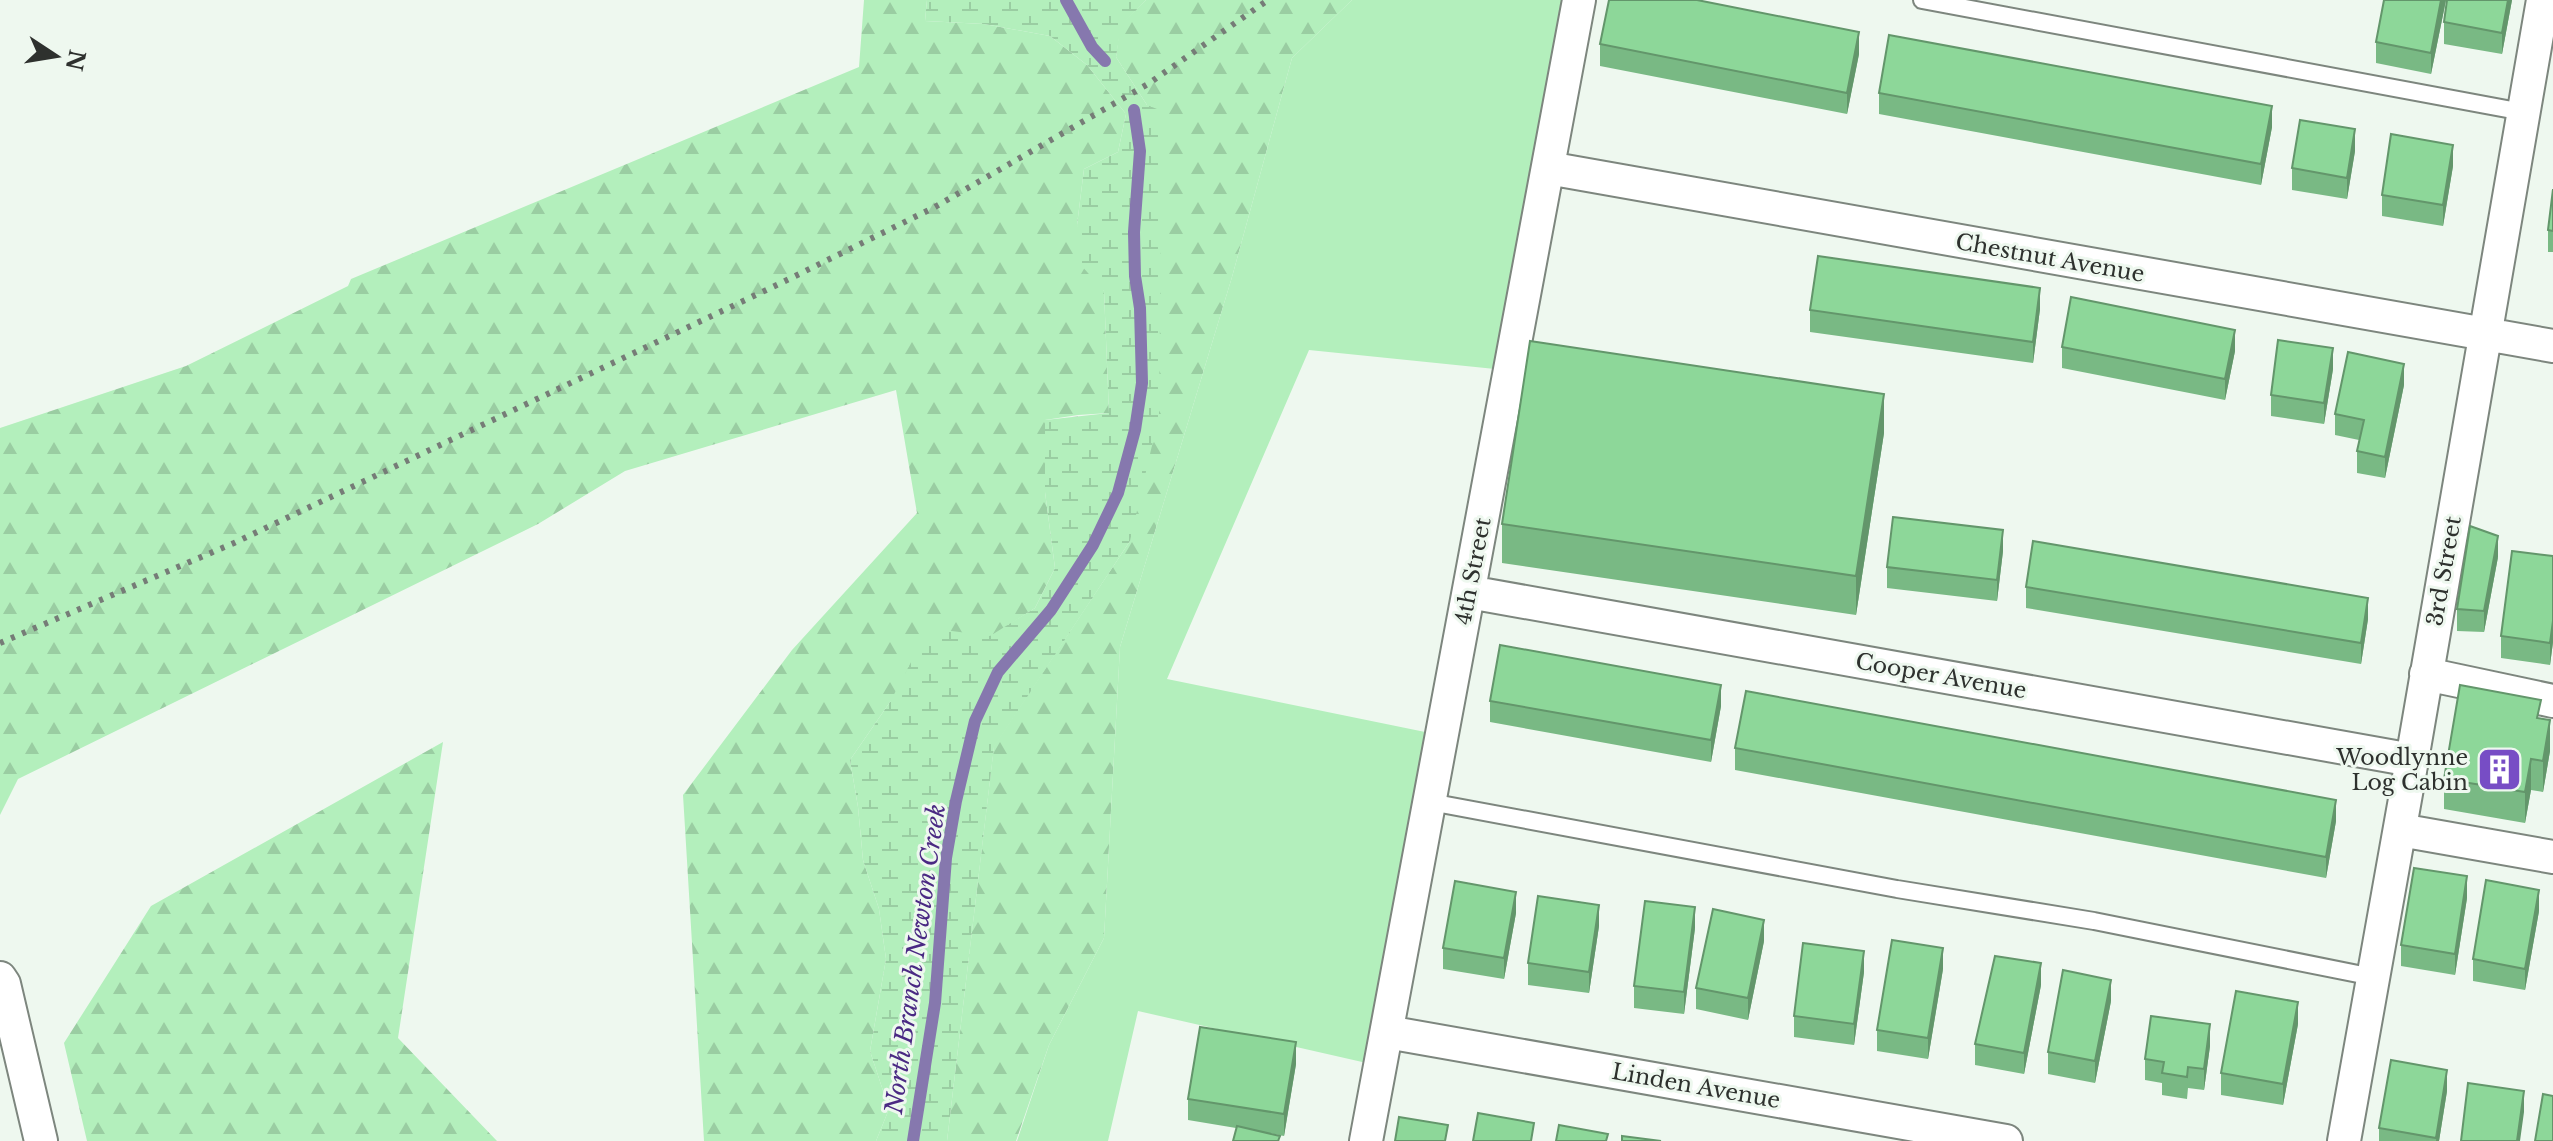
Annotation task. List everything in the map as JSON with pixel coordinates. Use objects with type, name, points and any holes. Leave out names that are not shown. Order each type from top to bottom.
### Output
[{"type":"street","name":"4th Street","points":[[1366,1141],[1579,0]]},
{"type":"street","name":"3rd Street","points":[[2344,1141],[2543,0]]},
{"type":"street","name":"Chestnut Avenue","points":[[1548,168],[2553,346]]},
{"type":"street","name":"Cooper Avenue","points":[[1469,592],[2412,760]]},
{"type":"street","points":[[2426,674],[2553,701]]},
{"type":"street","points":[[2400,830],[2553,857]]},
{"type":"street","points":[[0,978],[4,984],[41,1141]]},
{"type":"street","name":"Linden Avenue","points":[[1387,1032],[2006,1141]]},
{"type":"lane","points":[[1922,0],[2523,112]]},
{"type":"lane","points":[[1430,802],[1897,889],[2094,921],[2373,977]]},
{"type":"green space","points":[[864,0],[927,0],[925,21],[984,24],[1050,36],[1087,65],[1126,114],[1118,152],[1084,169],[1077,225],[1104,291],[1109,413],[1045,420],[1045,492],[1055,568],[1035,608],[890,702],[850,760],[863,860],[879,909],[886,959],[870,1051],[889,1109],[876,1141],[704,1141],[683,795],[792,650],[917,513],[896,390],[625,471],[538,524],[18,779],[0,815],[0,428],[186,366],[348,286],[351,279],[859,67]]},
{"type":"green space","points":[[927,0],[1146,0],[1121,26],[1116,57],[1147,105],[1162,111],[1159,415],[1130,541],[994,747],[947,1141],[876,1141],[889,1109],[870,1051],[886,959],[879,909],[863,860],[850,760],[890,702],[929,628],[990,636],[1035,608],[1055,568],[1045,492],[1045,420],[1109,413],[1104,291],[1080,264],[1077,225],[1084,169],[1118,152],[1126,114],[1087,65],[1050,36],[984,24],[925,21]]},
{"type":"green space","points":[[1146,0],[1352,0],[1292,58],[1232,277],[1120,647],[1104,938],[1049,1045],[1016,1141],[947,1141],[994,746],[1130,541],[1147,105],[1116,57],[1120,26]]},
{"type":"green space","points":[[1352,0],[1590,0],[1495,369],[1309,350],[1167,679],[1430,733],[1371,1064],[1138,1011],[1108,1141],[1017,1141],[1049,1045],[1104,938],[1120,647],[1232,277],[1292,58]]},
{"type":"green space","points":[[443,742],[398,1038],[497,1141],[87,1141],[64,1043],[151,906]]},
{"type":"building","points":[[1609,0],[1697,0],[1859,32],[1847,93],[1600,44]]},
{"type":"building","points":[[2384,0],[2441,0],[2431,53],[2376,42]]},
{"type":"building","points":[[2447,0],[2508,0],[2502,33],[2444,22]]},
{"type":"building","points":[[1889,35],[2272,106],[2261,164],[1879,93]]},
{"type":"building","points":[[2300,120],[2355,129],[2347,178],[2292,168]]},
{"type":"building","points":[[2391,134],[2453,145],[2443,205],[2382,195]]},
{"type":"building","points":[[2553,189],[2553,231],[2548,230]]},
{"type":"building","points":[[1818,256],[2040,288],[2033,342],[1810,310]]},
{"type":"building","points":[[2071,297],[2235,330],[2225,379],[2062,347]]},
{"type":"building","points":[[2278,340],[2333,348],[2324,403],[2271,395]]},
{"type":"building","points":[[1530,341],[1884,394],[1856,576],[1502,524]]},
{"type":"building","points":[[2348,352],[2404,364],[2385,457],[2357,451],[2364,420],[2335,414]]},
{"type":"building","points":[[1893,517],[2003,530],[1997,580],[1887,567]]},
{"type":"building","points":[[2470,526],[2498,536],[2484,611],[2457,609]]},
{"type":"building","points":[[2033,541],[2368,598],[2361,643],[2026,587]]},
{"type":"building","points":[[2512,551],[2553,556],[2550,643],[2501,636]]},
{"type":"building","points":[[1500,645],[1721,685],[1711,740],[1490,701]]},
{"type":"building","name":"Woodlynne Log Cabin","points":[[2460,685],[2541,700],[2537,718],[2550,720],[2543,761],[2531,759],[2525,792],[2444,779]]},
{"type":"building","points":[[1746,691],[2336,800],[2326,857],[1735,748]]},
{"type":"building","points":[[2414,868],[2467,876],[2455,954],[2401,945]]},
{"type":"building","points":[[2486,880],[2539,890],[2525,969],[2473,959]]},
{"type":"building","points":[[1455,881],[1516,892],[1504,958],[1443,948]]},
{"type":"building","points":[[1538,896],[1599,905],[1589,972],[1528,963]]},
{"type":"building","points":[[1645,901],[1695,907],[1684,992],[1634,986]]},
{"type":"building","points":[[1713,909],[1764,920],[1748,998],[1696,988]]},
{"type":"building","points":[[1892,940],[1943,948],[1928,1038],[1877,1030]]},
{"type":"building","points":[[1803,943],[1864,951],[1854,1024],[1794,1016]]},
{"type":"building","points":[[1995,956],[2041,963],[2024,1053],[1975,1044]]},
{"type":"building","points":[[2063,970],[2111,980],[2095,1061],[2048,1052]]},
{"type":"building","points":[[2236,991],[2298,1002],[2283,1084],[2221,1073]]},
{"type":"building","points":[[2151,1016],[2210,1024],[2204,1069],[2188,1067],[2187,1077],[2162,1073],[2164,1062],[2145,1059]]},
{"type":"building","points":[[1200,1027],[1296,1042],[1284,1114],[1188,1099]]},
{"type":"building","points":[[2391,1060],[2447,1070],[2436,1138],[2379,1128]]},
{"type":"building","points":[[2468,1083],[2524,1091],[2517,1141],[2461,1141]]},
{"type":"building","points":[[2543,1094],[2553,1096],[2553,1141],[2535,1141]]},
{"type":"building","points":[[1478,1113],[1534,1123],[1531,1141],[1473,1141]]},
{"type":"building","points":[[1399,1117],[1448,1125],[1445,1141],[1395,1141]]},
{"type":"building","points":[[1559,1125],[1608,1134],[1606,1141],[1556,1141]]},
{"type":"building","points":[[1237,1126],[1280,1136],[1278,1141],[1233,1141]]},
{"type":"building","points":[[1622,1136],[1661,1141],[1622,1141]]},
{"type":"waterway","name":"North Branch Newton Creek","points":[[1066,0],[1092,47],[1105,61]]},
{"type":"waterway","name":"North Branch Newton Creek","points":[[913,1141],[935,1003],[946,858],[975,721],[998,672],[1051,610],[1093,545],[1118,493],[1135,430],[1142,383],[1134,232],[1140,151],[1134,110]]},
{"type":"railway","points":[[0,643],[234,543],[933,208],[1148,84],[1268,0]]},
{"type":"place","name":"Woodlynne Log Cabin","points":[[2499,770]]}]
